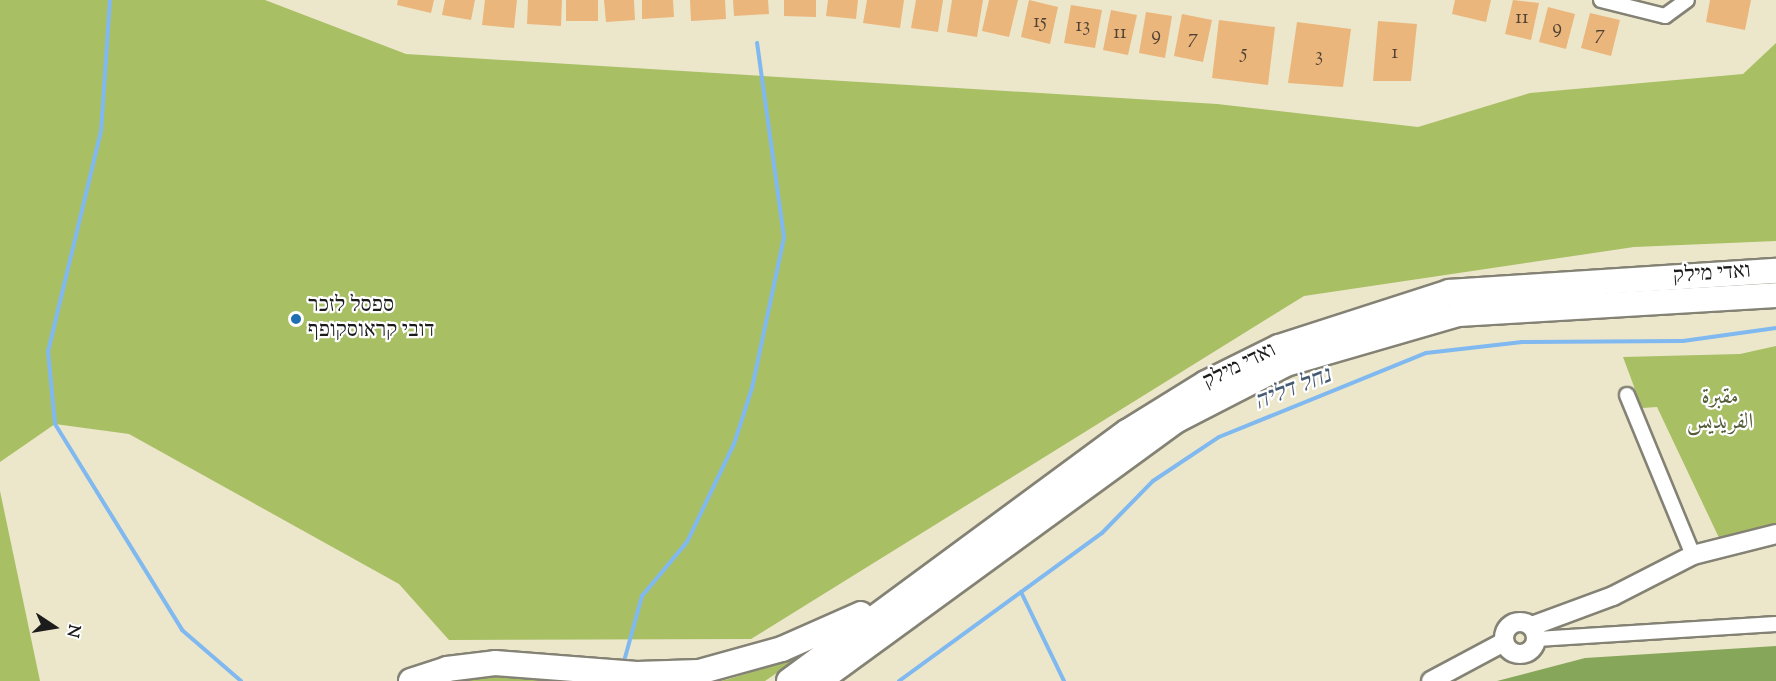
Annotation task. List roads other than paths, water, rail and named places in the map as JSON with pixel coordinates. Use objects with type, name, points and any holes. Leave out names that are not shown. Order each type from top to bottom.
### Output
[{"type":"highway","name":"ואדי מילק","points":[[789,681],[1167,405],[1260,356],[1326,330],[1449,292],[1776,271]]},
{"type":"highway","name":"ואדי מילק","points":[[819,681],[1147,440],[1286,364],[1458,314],[1776,295]]},
{"type":"highway","points":[[411,681],[447,669],[495,663],[666,675],[726,667],[837,626],[966,551]]},
{"type":"street","points":[[1600,0],[1665,16],[1688,0]]},
{"type":"street","points":[[1627,395],[1694,555]]},
{"type":"street","points":[[1504,642],[1515,654],[1525,654],[1534,633],[1694,555],[1776,534]]},
{"type":"street","points":[[1431,681],[1504,642],[1512,624],[1534,633],[1776,624]]},
{"type":"waterway","points":[[110,0],[101,131],[48,351],[55,424],[182,630],[241,681]]},
{"type":"waterway","points":[[623,665],[642,596],[687,542],[734,444],[752,388],[784,237],[757,43]]},
{"type":"waterway","name":"נחל דליה","points":[[899,681],[1102,533],[1153,481],[1219,437],[1426,353],[1522,342],[1683,341],[1776,328]]},
{"type":"waterway","points":[[1021,592],[1064,681]]},
{"type":"place","name":"ספסל לזכר דובי קראוסקופף","points":[[296,319]]},
{"type":"park label","name":"مقبرة الفريديس","points":[[1720,410]]}]
